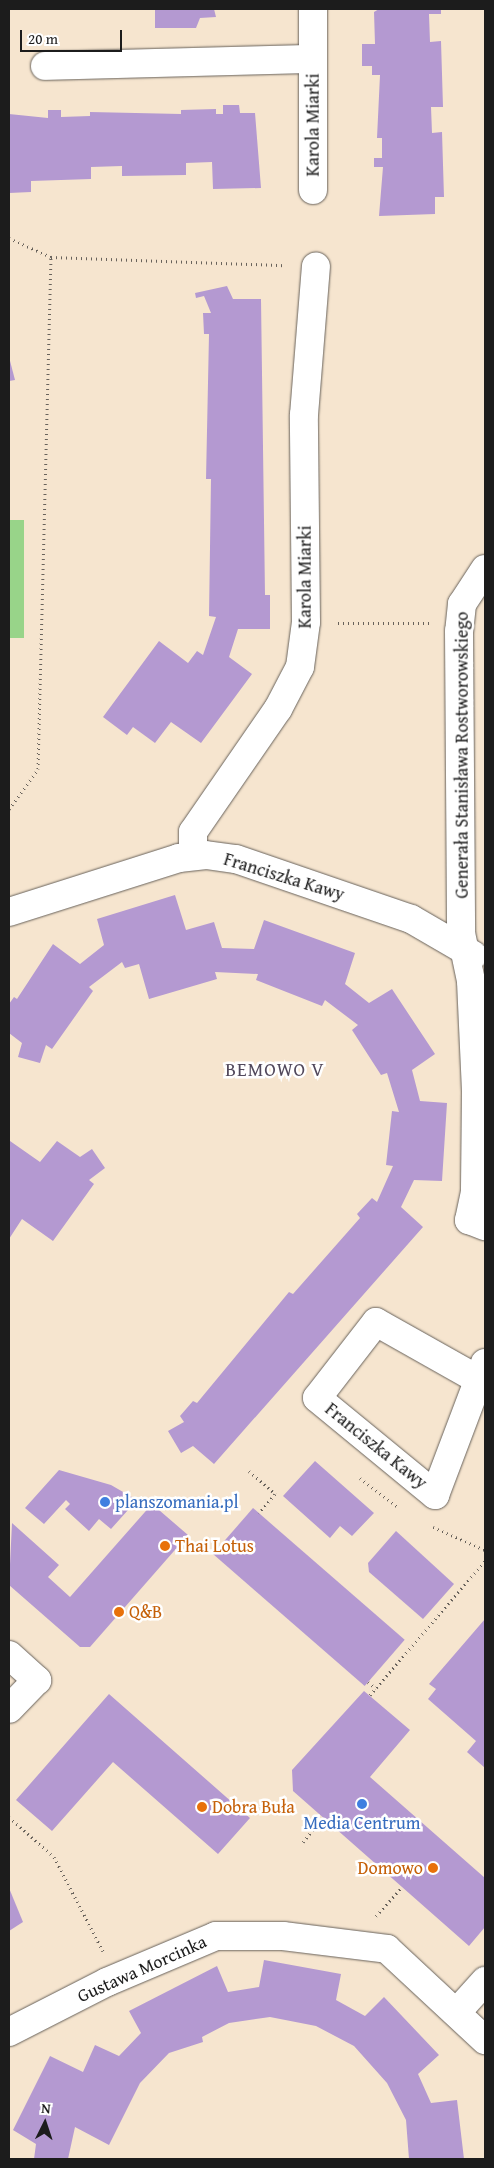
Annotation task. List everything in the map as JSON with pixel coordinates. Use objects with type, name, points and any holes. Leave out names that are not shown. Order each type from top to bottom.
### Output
[{"type":"street","name":"Karola Miarki","points":[[313,9],[314,190]]},
{"type":"street","name":"Karola Miarki","points":[[45,66],[313,59]]},
{"type":"street","name":"Karola Miarki","points":[[193,855],[193,832],[291,686],[300,667],[306,622],[304,415],[316,266]]},
{"type":"street","name":"Generała Stanisława Rostworowskiego","points":[[475,956],[460,623],[462,604],[485,569]]},
{"type":"street","name":"Franciszka Kawy","points":[[10,914],[39,901],[193,855],[236,859],[411,919],[475,956]]},
{"type":"street","points":[[475,956],[471,981],[476,1093],[475,1192],[469,1220],[485,1226]]},
{"type":"street","name":"Franciszka Kawy","points":[[376,1322],[482,1371],[435,1495],[318,1398],[376,1322]]},
{"type":"street","points":[[9,1655],[36,1680],[9,1710]]},
{"type":"street","name":"Gustawa Morcinka","points":[[9,2032],[116,1978],[216,1936],[283,1936],[387,1948],[485,2040]]},
{"type":"street","points":[[457,2012],[485,1981]]},
{"type":"path","points":[[9,238],[52,257],[316,266]]},
{"type":"path","points":[[9,809],[38,769],[52,257]]},
{"type":"path","points":[[306,622],[460,623]]},
{"type":"path","points":[[249,1471],[275,1494],[259,1513]]},
{"type":"path","points":[[370,1695],[485,1561]]},
{"type":"path","points":[[368,1682],[376,1688]]},
{"type":"path","points":[[9,1817],[54,1856],[116,1978]]},
{"type":"path","points":[[303,1842],[323,1817]]},
{"type":"path","points":[[372,1921],[402,1887]]},
{"type":"green space","points":[[9,520],[24,520],[24,638],[9,638]]},
{"type":"building","points":[[155,9],[214,9],[216,17],[200,18],[196,28],[155,28]]},
{"type":"building","points":[[379,9],[441,9],[441,14],[429,14],[430,42],[441,41],[443,107],[431,107],[432,133],[442,132],[444,197],[435,197],[435,214],[379,216],[383,167],[374,167],[374,158],[382,158],[382,138],[377,138],[380,75],[372,75],[372,66],[362,66],[362,44],[375,44],[374,12]]},
{"type":"building","points":[[223,105],[239,105],[240,113],[255,113],[261,188],[213,189],[212,162],[186,163],[186,175],[122,176],[122,166],[91,167],[91,179],[31,181],[31,192],[9,193],[9,114],[48,118],[48,110],[61,110],[61,117],[90,116],[90,112],[181,114],[181,110],[216,109],[216,114],[223,114]]},
{"type":"building","points":[[227,286],[233,299],[261,299],[265,595],[270,595],[270,629],[238,629],[229,657],[252,674],[201,743],[171,722],[155,743],[133,727],[127,735],[103,717],[159,641],[188,663],[197,651],[203,655],[216,617],[209,616],[211,479],[206,479],[209,334],[204,334],[203,313],[211,313],[204,296],[196,298],[195,293]]},
{"type":"building","points":[[9,357],[15,380],[9,381]]},
{"type":"building","points":[[175,895],[186,930],[214,922],[222,948],[254,949],[264,920],[355,953],[345,984],[369,1003],[392,989],[435,1054],[412,1070],[420,1101],[447,1103],[442,1181],[414,1180],[401,1207],[423,1227],[214,1464],[193,1446],[181,1453],[168,1431],[184,1422],[180,1416],[193,1401],[197,1403],[289,1292],[293,1294],[360,1218],[357,1214],[372,1198],[377,1202],[393,1166],[386,1165],[392,1111],[399,1112],[387,1073],[381,1075],[352,1030],[358,1025],[325,1000],[322,1006],[256,980],[258,974],[215,972],[217,979],[149,999],[139,964],[125,968],[122,962],[89,987],[93,991],[52,1049],[46,1045],[40,1063],[18,1057],[22,1043],[9,1033],[9,1004],[14,997],[17,999],[53,944],[80,964],[104,945],[97,919]]},
{"type":"building","points":[[10,1141],[40,1162],[57,1141],[80,1157],[92,1149],[105,1168],[89,1180],[94,1184],[53,1241],[22,1219],[9,1239]]},
{"type":"building","points":[[315,1461],[374,1513],[352,1536],[340,1526],[330,1538],[283,1496]]},
{"type":"building","points":[[59,1470],[111,1485],[137,1500],[111,1529],[99,1519],[89,1531],[65,1509],[70,1504],[66,1500],[44,1524],[25,1508]]},
{"type":"building","points":[[152,1504],[188,1535],[90,1647],[80,1647],[9,1585],[12,1523],[59,1565],[48,1577],[70,1597]]},
{"type":"building","points":[[253,1508],[405,1640],[365,1686],[213,1554]]},
{"type":"building","points":[[396,1531],[454,1584],[423,1619],[369,1572],[368,1563]]},
{"type":"building","points":[[485,1619],[485,1768],[467,1752],[476,1741],[428,1699],[436,1689],[429,1684]]},
{"type":"building","points":[[364,1691],[410,1730],[370,1777],[485,1878],[485,1927],[469,1946],[293,1791],[292,1770]]},
{"type":"building","points":[[109,1694],[250,1818],[218,1854],[113,1762],[52,1831],[16,1800]]},
{"type":"building","points":[[9,1888],[23,1922],[9,1931]]},
{"type":"building","points":[[264,1960],[341,1974],[336,2000],[365,2016],[384,1997],[439,2055],[418,2074],[431,2103],[457,2100],[464,2159],[409,2159],[406,2120],[387,2083],[354,2046],[316,2026],[270,2017],[229,2023],[202,2037],[203,2042],[169,2053],[140,2083],[109,2145],[75,2127],[68,2159],[34,2159],[36,2144],[13,2130],[50,2056],[83,2072],[95,2045],[119,2056],[141,2033],[129,2011],[217,1966],[228,1992],[259,1987]]},
{"type":"place","name":"planszomania.pl","points":[[105,1502]]},
{"type":"place","name":"Thai Lotus","points":[[165,1546]]},
{"type":"place","name":"Q&B","points":[[119,1612]]},
{"type":"place","name":"Media Centrum","points":[[362,1804]]},
{"type":"place","name":"Dobra Buła","points":[[202,1807]]},
{"type":"place","name":"Domowo","points":[[433,1868]]},
{"type":"district","name":"BEMOWO V","points":[[275,1070]]}]
